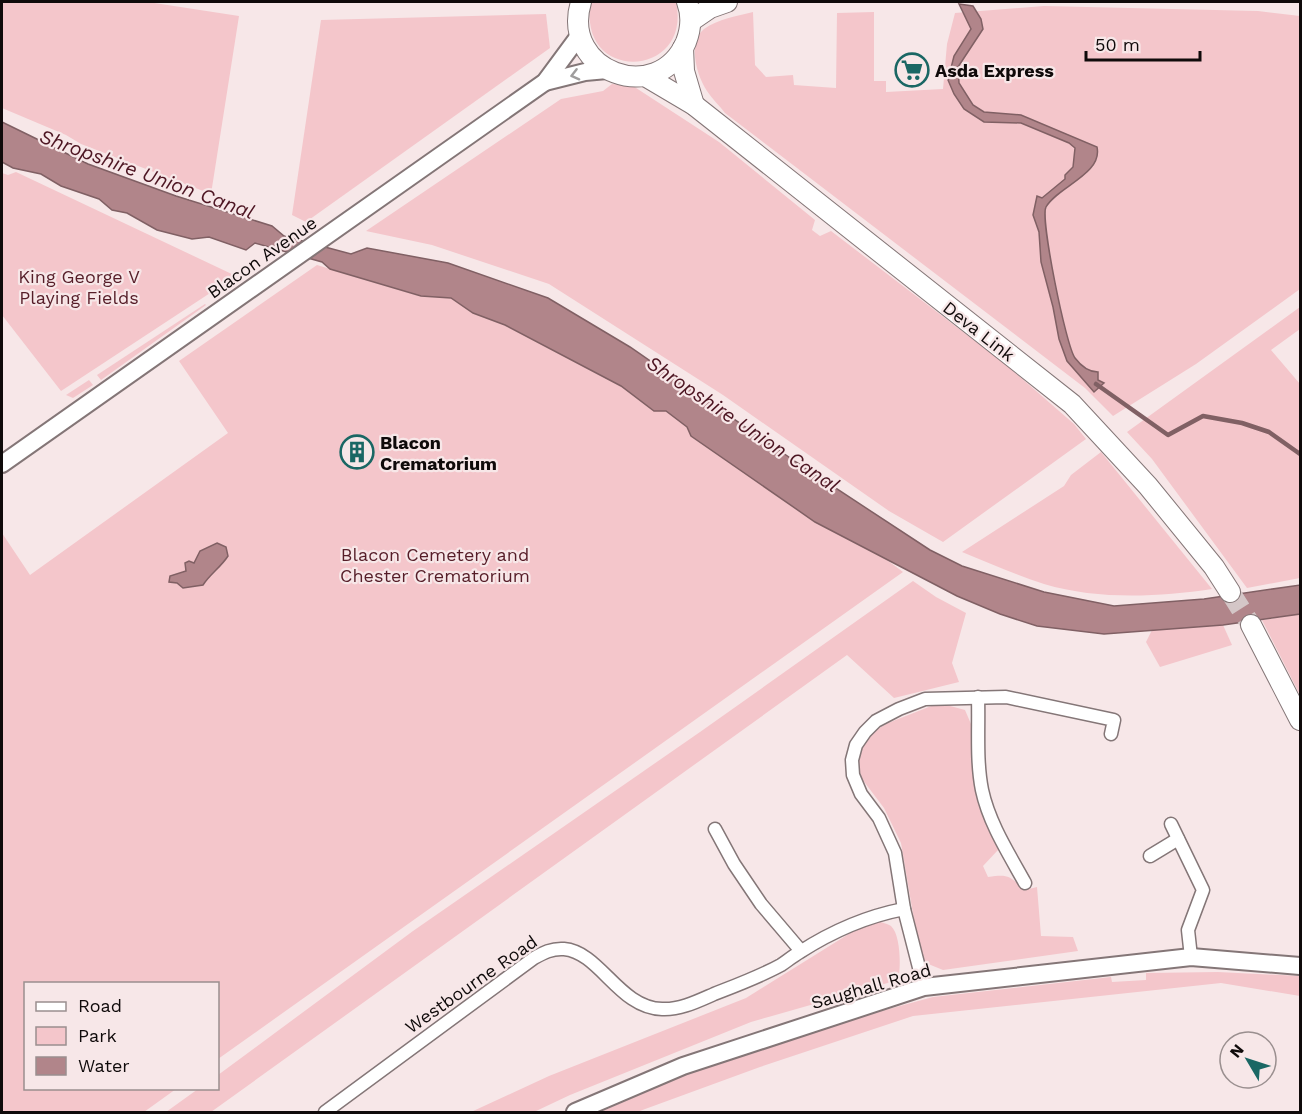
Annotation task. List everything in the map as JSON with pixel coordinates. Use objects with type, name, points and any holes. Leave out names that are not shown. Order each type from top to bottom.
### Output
[{"type":"main road","points":[[574,5],[579,36],[585,50],[595,61],[607,70],[626,76],[645,76],[674,61],[683,48],[689,35],[691,21],[687,2]]},
{"type":"main road","points":[[691,21],[710,8],[727,2]]},
{"type":"main road","points":[[683,48],[684,71],[694,105]]},
{"type":"main road","name":"Deva Link","points":[[645,76],[694,105],[1072,404],[1148,486],[1214,567],[1230,592]]},
{"type":"main road","points":[[1251,625],[1300,720]]},
{"type":"street","name":"Blacon Avenue","points":[[2,464],[544,82],[579,36]]},
{"type":"street","name":"Blacon Avenue","points":[[544,82],[585,72],[607,70]]},
{"type":"street","points":[[978,697],[982,790],[992,820],[1024,883]]},
{"type":"street","points":[[924,987],[904,909],[895,853],[879,818],[861,794],[853,775],[852,760],[856,745],[865,732],[876,721],[898,709],[925,699],[1006,697],[1114,720],[1111,734]]},
{"type":"street","points":[[1171,824],[1203,890],[1201,901],[1188,930],[1191,957]]},
{"type":"street","points":[[715,829],[734,864],[761,904],[801,951]]},
{"type":"street","points":[[1150,856],[1178,839]]},
{"type":"street","name":"Westbourne Road","points":[[325,1113],[534,958],[548,950],[564,949],[576,952],[627,995],[645,1007],[671,1009],[693,1003],[751,980],[801,951],[881,913],[904,909]]},
{"type":"street","name":"Saughall Road","points":[[575,1113],[682,1066],[924,987],[1191,957],[1300,966]]},
{"type":"green space","points":[[2,2],[148,2],[239,16],[211,194],[81,144],[66,135],[2,108]]},
{"type":"green space","points":[[591,2],[676,2],[677,27],[668,46],[653,57],[634,62],[616,58],[600,47],[591,29]]},
{"type":"green space","points":[[1044,6],[1258,11],[1300,16],[1300,289],[1196,364],[1113,416],[1085,388],[725,113],[703,85],[695,60],[696,42],[704,29],[721,20],[753,12],[755,65],[766,77],[793,75],[794,85],[836,88],[837,13],[874,12],[874,81],[886,81],[886,92],[943,89],[947,44],[955,13]]},
{"type":"green space","points":[[546,14],[550,48],[306,222],[292,215],[321,20]]},
{"type":"green space","points":[[612,84],[633,86],[719,142],[815,220],[812,230],[820,236],[831,231],[1005,364],[1074,424],[1086,439],[943,542],[889,511],[723,395],[549,284],[432,245],[366,231],[561,99],[603,91]]},
{"type":"green space","name":"King George V Playing Fields","points":[[16,172],[236,276],[61,391],[2,315],[2,173],[8,175]]},
{"type":"green space","name":"Blacon Cemetery and Chester Crematorium","points":[[317,265],[420,296],[451,298],[473,313],[505,325],[621,386],[654,411],[666,411],[687,427],[691,436],[815,522],[883,557],[903,572],[219,1058],[219,982],[24,982],[24,1090],[175,1090],[144,1112],[2,1112],[2,533],[30,575],[228,433],[179,361]]},
{"type":"green space","points":[[205,304],[101,380],[97,375]]},
{"type":"green space","points":[[1300,307],[1300,329],[1271,350],[1300,384],[1300,578],[1247,588],[1152,459],[1127,432]]},
{"type":"green space","points":[[89,380],[93,385],[73,398],[66,395]]},
{"type":"green space","points":[[1101,452],[1212,589],[1128,596],[1085,593],[1044,584],[962,552],[1064,486],[1071,475]]},
{"type":"green space","points":[[913,581],[936,597],[966,613],[952,663],[959,682],[894,698],[847,655],[211,1112],[166,1112],[197,1090],[219,1090],[219,1074],[413,931]]},
{"type":"green space","points":[[1300,614],[1300,695],[1262,620]]},
{"type":"green space","points":[[1223,625],[1232,645],[1160,667],[1146,642],[1152,630]]},
{"type":"green space","points":[[939,703],[965,710],[971,724],[973,778],[983,814],[996,838],[998,850],[983,866],[988,877],[1008,877],[1025,890],[1037,887],[1041,936],[1073,937],[1078,951],[943,970],[921,961],[901,843],[884,808],[862,779],[856,761],[871,733],[888,723]]},
{"type":"green space","points":[[877,921],[891,926],[897,937],[900,960],[898,980],[751,1022],[570,1095],[534,1112],[471,1112],[549,1076],[746,998],[852,932]]},
{"type":"green space","points":[[1218,972],[1300,976],[1300,996],[1221,983],[913,1016],[760,1067],[637,1112],[600,1112],[691,1072],[863,1016],[933,997],[1111,977],[1112,982],[1146,980],[1146,973]]},
{"type":"water","points":[[959,4],[973,6],[981,19],[983,29],[958,67],[959,83],[973,105],[984,112],[1021,115],[1097,147],[1097,157],[1093,165],[1052,200],[1046,207],[1045,216],[1055,282],[1071,349],[1080,364],[1088,370],[1098,372],[1098,380],[1104,383],[1094,392],[1067,361],[1059,339],[1041,262],[1039,232],[1033,215],[1037,196],[1042,198],[1065,179],[1065,175],[1073,167],[1075,148],[1069,143],[1021,123],[984,122],[964,109],[948,80],[954,56],[971,29]]},
{"type":"water","points":[[2,122],[88,164],[176,196],[272,226],[284,236],[351,254],[367,248],[448,263],[548,298],[630,347],[796,462],[930,550],[962,566],[1044,592],[1114,606],[1204,599],[1300,585],[1300,614],[1223,625],[1104,634],[1037,626],[1000,614],[957,596],[815,522],[691,436],[687,427],[666,411],[654,411],[621,386],[505,325],[473,313],[451,298],[421,296],[330,269],[322,262],[255,243],[246,250],[209,237],[192,239],[157,230],[127,213],[112,210],[99,199],[61,186],[41,174],[13,168],[2,162]]},
{"type":"water","points":[[217,543],[226,547],[228,556],[203,585],[183,588],[177,583],[169,582],[170,576],[186,571],[185,563],[189,561],[194,563],[200,551]]},
{"type":"waterway","points":[[1096,384],[1168,435],[1203,416],[1242,423],[1269,432],[1300,454]]},
{"type":"tunnel","points":[[1230,592],[1251,625]]},
{"type":"place","name":"Asda Express","points":[[912,70]]},
{"type":"place","name":"Blacon Crematorium","points":[[357,452]]},
{"type":"water label","name":"Shropshire Union Canal","points":[[147,174]]},
{"type":"water label","name":"Shropshire Union Canal","points":[[743,424]]}]
